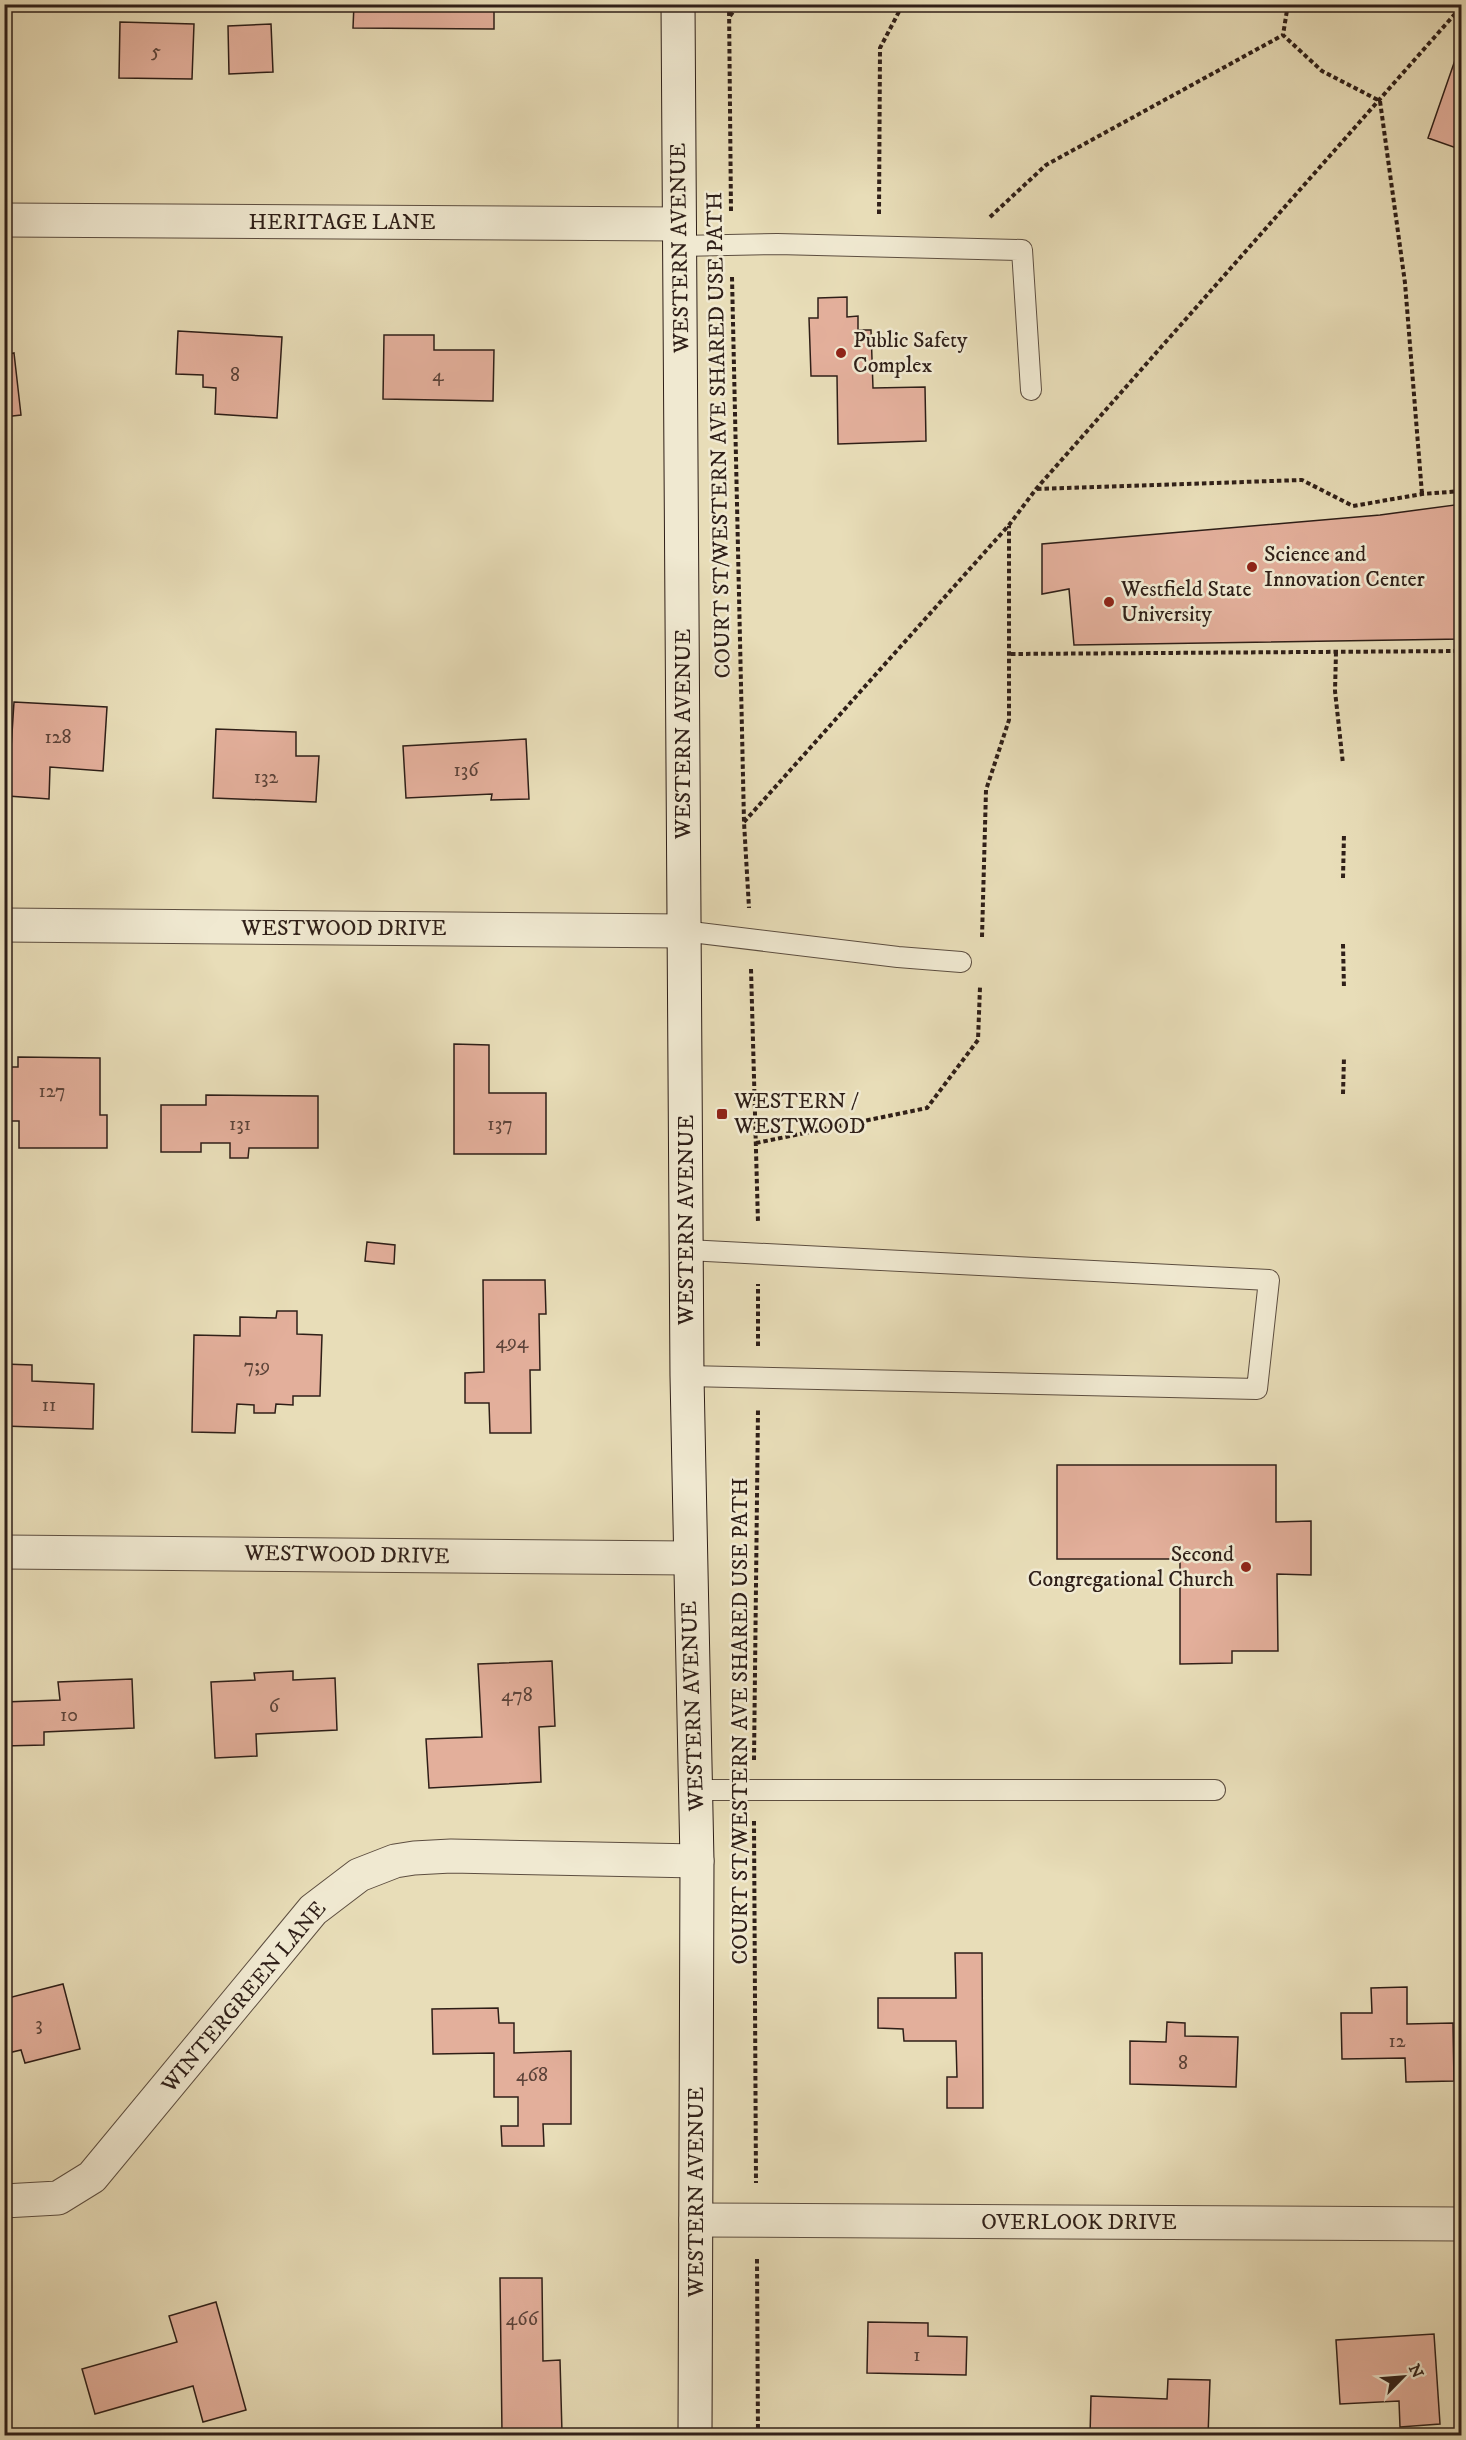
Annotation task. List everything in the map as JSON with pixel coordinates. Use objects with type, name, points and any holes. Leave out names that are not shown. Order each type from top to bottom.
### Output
[{"type":"street","name":"WESTERN AVENUE","points":[[678,4],[687,1376],[697,1861],[695,2436]]},
{"type":"street","name":"HERITAGE LANE","points":[[4,220],[679,235]]},
{"type":"street","name":"WESTWOOD DRIVE","points":[[4,925],[683,931]]},
{"type":"street","name":"WESTWOOD DRIVE","points":[[4,1552],[689,1558]]},
{"type":"street","name":"WINTERGREEN LANE","points":[[4,2201],[58,2198],[92,2177],[313,1910],[359,1875],[395,1861],[452,1856],[697,1861]]},
{"type":"street","name":"OVERLOOK DRIVE","points":[[696,2220],[1461,2224]]},
{"type":"lane","points":[[679,235],[731,246],[1022,250],[1031,390]]},
{"type":"lane","points":[[683,931],[898,957],[961,962]]},
{"type":"lane","points":[[687,1250],[1269,1280],[1257,1389],[687,1376]]},
{"type":"lane","points":[[695,1790],[1215,1790]]},
{"type":"path","name":"COURT ST/WESTERN AVE SHARED USE PATH","points":[[729,4],[731,246],[744,822],[747,864]]},
{"type":"path","points":[[729,18],[739,4]]},
{"type":"path","points":[[879,247],[880,48],[903,4]]},
{"type":"path","points":[[1283,35],[1288,4]]},
{"type":"path","points":[[744,822],[1009,525],[1036,489],[1380,101],[1461,6]]},
{"type":"path","points":[[1283,35],[1322,71],[1380,101]]},
{"type":"path","points":[[956,249],[1046,165],[1283,35]]},
{"type":"path","points":[[1380,101],[1405,283],[1422,494]]},
{"type":"path","points":[[1036,489],[1302,480],[1353,506],[1422,494],[1461,491]]},
{"type":"path","points":[[981,938],[986,790],[1009,720],[1011,654],[1009,525]]},
{"type":"path","points":[[1011,654],[1461,651]]},
{"type":"path","points":[[1336,652],[1335,691],[1343,764]]},
{"type":"path","points":[[1343,878],[1344,834]]},
{"type":"path","points":[[1343,944],[1344,989]]},
{"type":"path","points":[[756,1143],[927,1108],[978,1040],[980,984]]},
{"type":"path","name":"COURT ST/WESTERN AVE SHARED USE PATH","points":[[753,1007],[759,1255],[754,1790],[758,2436]]},
{"type":"path","points":[[1343,1094],[1344,1057]]},
{"type":"building","points":[[354,4],[494,4],[494,29],[353,28]]},
{"type":"building","points":[[120,22],[194,24],[192,79],[119,78]]},
{"type":"building","points":[[271,24],[273,72],[229,74],[228,26]]},
{"type":"building","points":[[1462,40],[1462,150],[1428,138]]},
{"type":"building","name":"Public Safety Complex","points":[[847,297],[847,317],[858,316],[858,330],[871,330],[873,388],[925,387],[926,441],[838,444],[837,376],[811,376],[809,318],[818,318],[818,298]]},
{"type":"building","points":[[178,331],[282,337],[277,418],[215,414],[216,388],[203,387],[203,375],[176,374]]},
{"type":"building","points":[[384,335],[434,335],[434,350],[494,350],[493,401],[383,399]]},
{"type":"building","points":[[14,353],[21,415],[4,417],[4,355]]},
{"type":"building","name":"Science and Innovation Center","points":[[1462,504],[1462,639],[1074,645],[1069,589],[1042,594],[1042,544],[1380,515]]},
{"type":"building","points":[[14,702],[107,707],[103,771],[50,767],[49,799],[8,796]]},
{"type":"building","points":[[216,729],[296,732],[296,756],[319,756],[316,802],[213,798]]},
{"type":"building","points":[[526,739],[529,799],[491,800],[492,794],[406,798],[403,746]]},
{"type":"building","points":[[454,1044],[489,1045],[489,1093],[546,1093],[546,1154],[454,1154]]},
{"type":"building","points":[[18,1057],[100,1058],[100,1115],[107,1115],[107,1148],[19,1148],[19,1121],[4,1121],[4,1067],[18,1067]]},
{"type":"building","points":[[206,1095],[318,1096],[318,1148],[249,1148],[248,1158],[230,1158],[230,1143],[201,1143],[201,1152],[161,1152],[161,1105],[206,1105]]},
{"type":"building","points":[[367,1242],[395,1245],[394,1264],[365,1261]]},
{"type":"building","points":[[483,1280],[545,1280],[546,1314],[539,1314],[540,1370],[530,1370],[531,1433],[490,1433],[489,1403],[465,1403],[465,1373],[484,1372]]},
{"type":"building","points":[[277,1311],[297,1311],[297,1334],[322,1335],[320,1396],[293,1396],[293,1405],[276,1404],[275,1413],[254,1413],[254,1405],[237,1404],[235,1433],[192,1432],[194,1335],[240,1336],[240,1317],[276,1318]]},
{"type":"building","points":[[4,1364],[32,1365],[32,1381],[94,1384],[93,1429],[4,1426]]},
{"type":"building","name":"Second Congregational Church","points":[[1057,1465],[1276,1465],[1276,1522],[1311,1521],[1311,1575],[1277,1574],[1278,1651],[1232,1651],[1232,1663],[1180,1664],[1180,1559],[1057,1559]]},
{"type":"building","points":[[552,1661],[555,1726],[539,1727],[541,1782],[429,1788],[426,1739],[482,1737],[478,1664]]},
{"type":"building","points":[[293,1671],[293,1680],[335,1678],[337,1730],[256,1734],[257,1756],[215,1758],[211,1682],[255,1680],[254,1673]]},
{"type":"building","points":[[132,1679],[134,1728],[44,1732],[44,1745],[4,1746],[4,1702],[60,1700],[58,1682]]},
{"type":"building","points":[[955,1953],[982,1953],[983,2108],[947,2108],[947,2077],[957,2077],[956,2041],[904,2041],[903,2029],[878,2028],[878,1998],[956,1998]]},
{"type":"building","points":[[63,1984],[80,2049],[25,2063],[21,2050],[4,2054],[4,1999]]},
{"type":"building","points":[[1407,1987],[1407,2024],[1453,2023],[1454,2081],[1406,2082],[1405,2058],[1342,2059],[1341,2013],[1372,2013],[1371,1988]]},
{"type":"building","points":[[498,2008],[499,2023],[514,2023],[514,2053],[571,2051],[571,2124],[543,2124],[544,2146],[502,2146],[501,2126],[518,2126],[518,2097],[494,2097],[494,2053],[433,2054],[432,2009]]},
{"type":"building","points":[[1167,2022],[1185,2023],[1185,2036],[1238,2037],[1236,2087],[1130,2084],[1130,2041],[1166,2042]]},
{"type":"building","points":[[500,2278],[542,2278],[543,2361],[560,2360],[562,2433],[502,2434]]},
{"type":"building","points":[[216,2302],[246,2410],[203,2422],[193,2386],[95,2414],[82,2369],[177,2342],[169,2316]]},
{"type":"building","points":[[868,2322],[928,2323],[928,2336],[967,2337],[966,2375],[867,2373]]},
{"type":"building","points":[[1434,2334],[1440,2424],[1400,2427],[1399,2401],[1340,2404],[1336,2340]]},
{"type":"building","points":[[1168,2379],[1210,2380],[1208,2436],[1090,2436],[1091,2396],[1167,2399]]},
{"type":"place","name":"Public Safety Complex","points":[[841,353]]},
{"type":"place","name":"Science and Innovation Center","points":[[1252,567]]},
{"type":"place","name":"Westfield State University","points":[[1109,602]]},
{"type":"place","name":"WESTERN / WESTWOOD","points":[[722,1114]]},
{"type":"place","name":"Second Congregational Church","points":[[1246,1567]]}]
